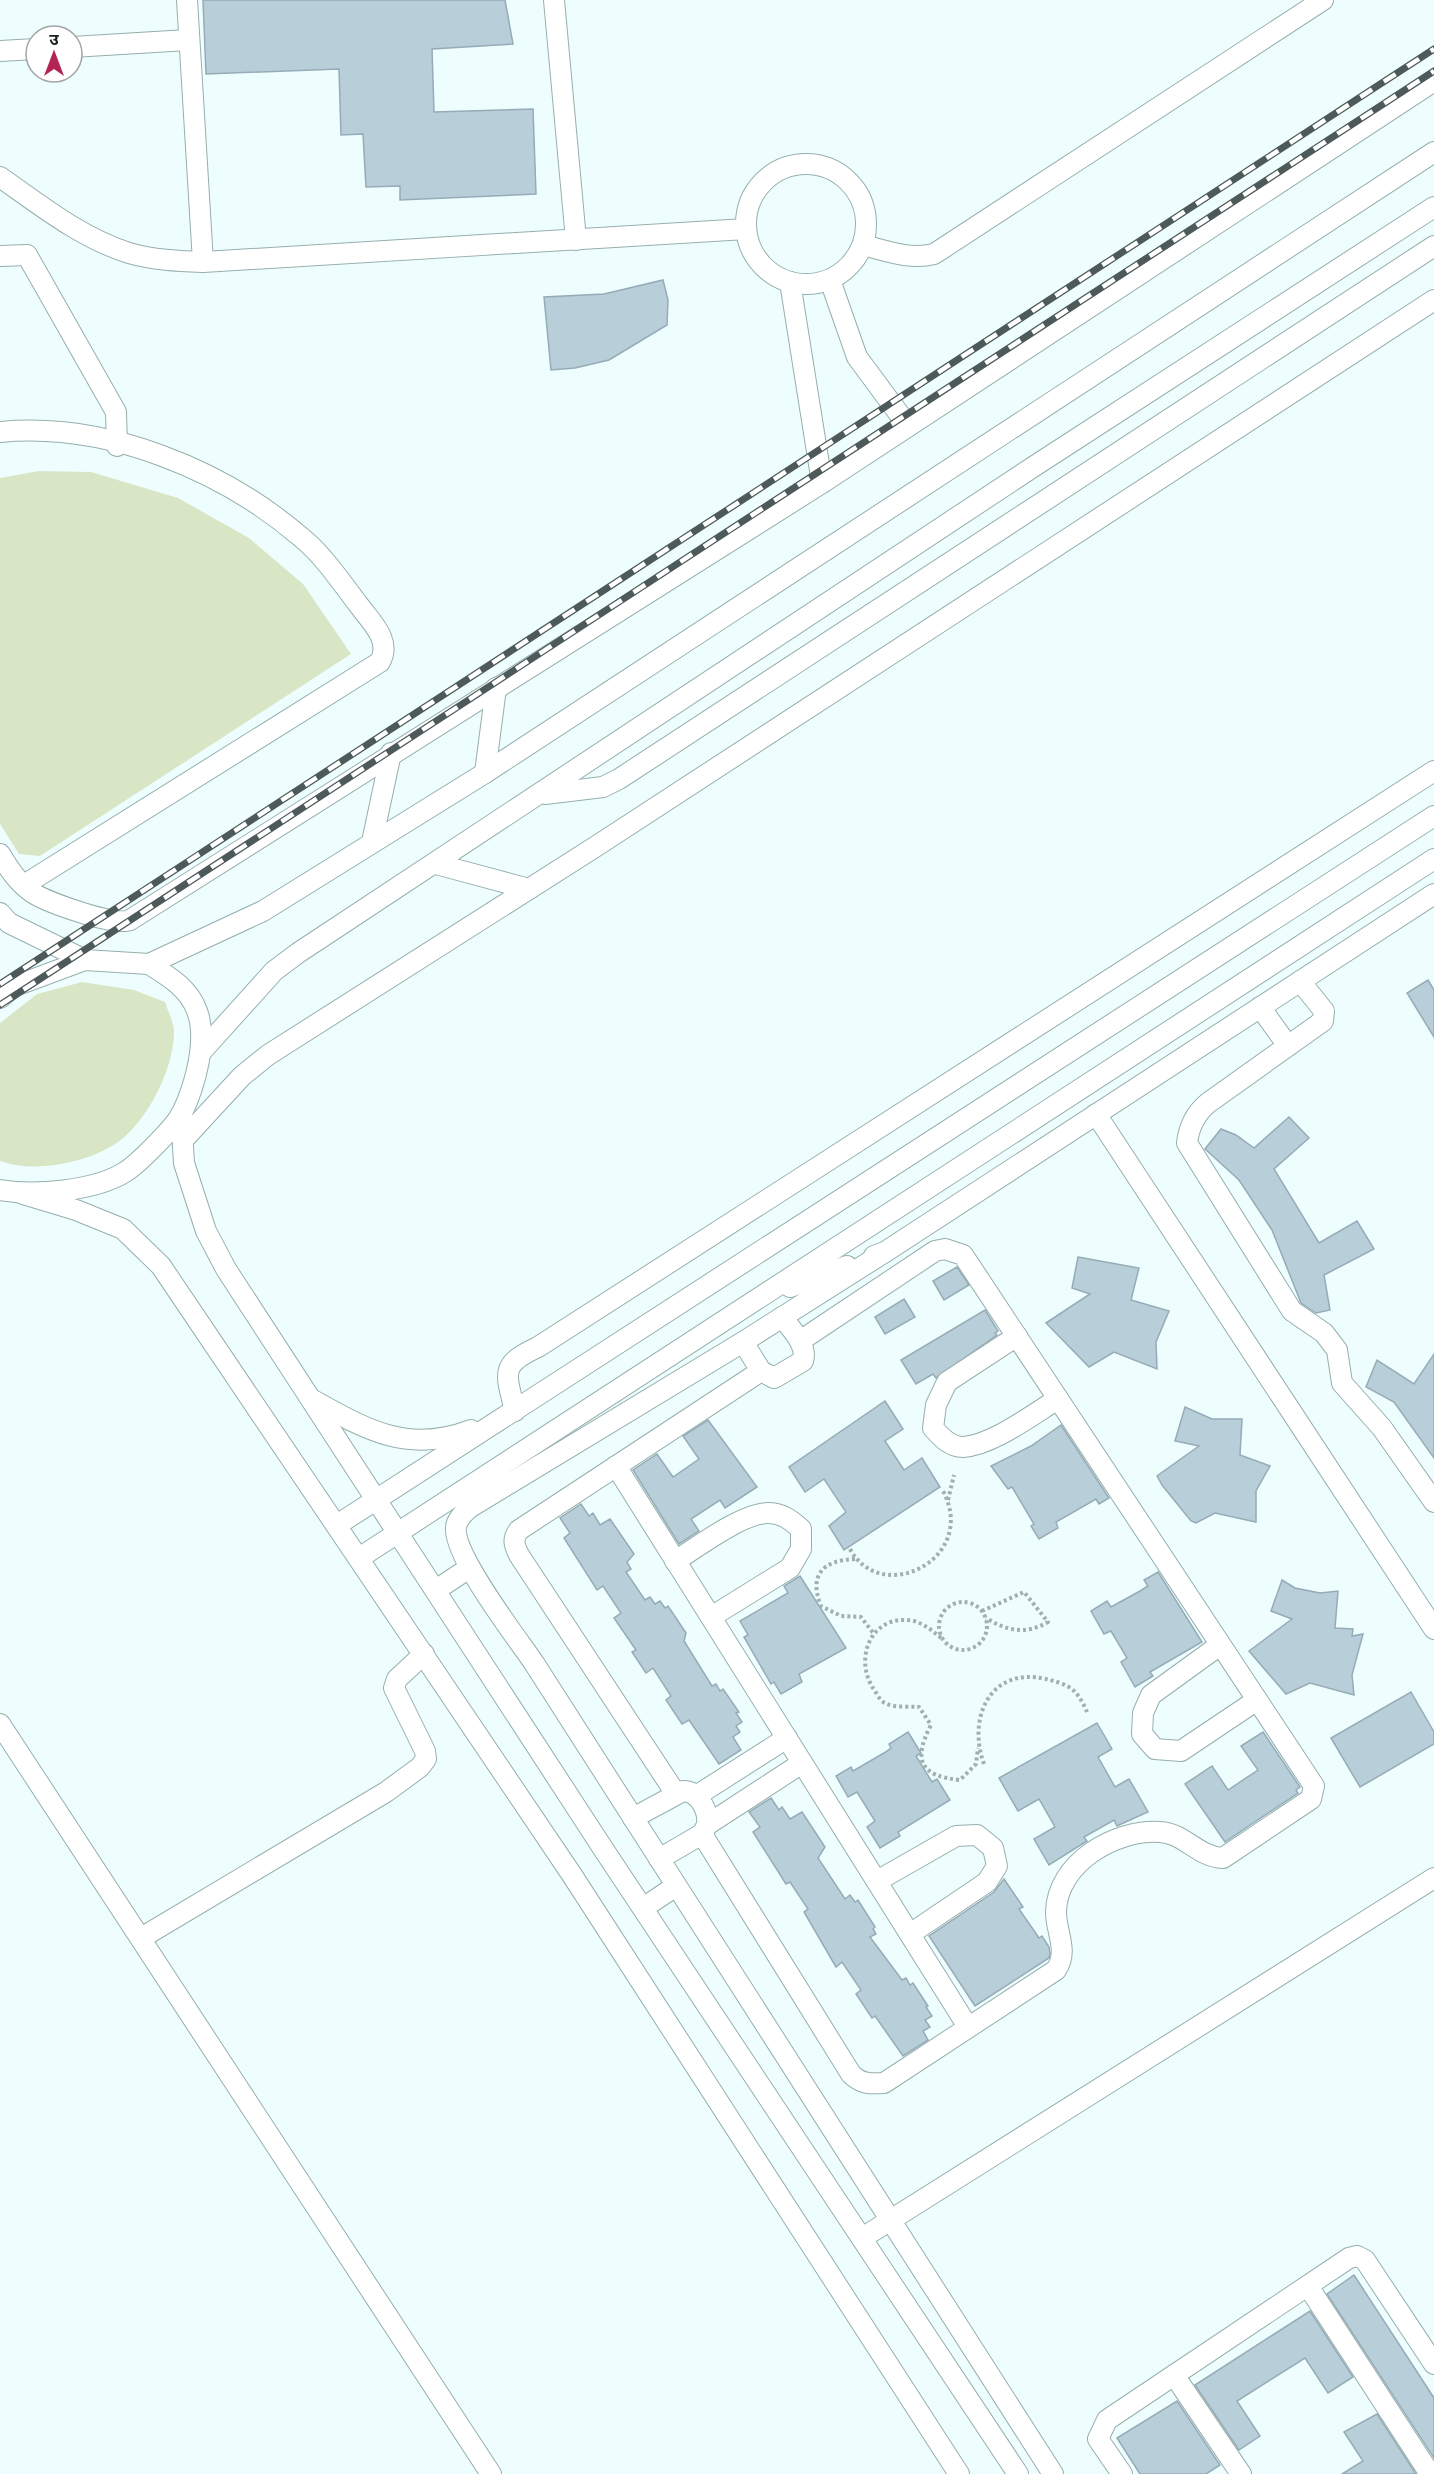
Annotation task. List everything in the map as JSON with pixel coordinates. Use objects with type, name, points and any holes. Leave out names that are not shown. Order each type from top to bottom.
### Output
[{"type":"street","points":[[187,0],[203,261]]},
{"type":"street","points":[[554,0],[576,240]]},
{"type":"street","points":[[862,245],[907,256],[921,257],[934,254],[1323,0]]},
{"type":"street","points":[[84,46],[188,40]]},
{"type":"street","points":[[0,51],[24,50]]},
{"type":"street","points":[[0,854],[24,885],[48,900],[126,922],[822,483],[1434,81]]},
{"type":"street","points":[[149,964],[263,911],[485,773],[1434,152]]},
{"type":"street","points":[[809,163],[829,167],[846,178],[859,194],[866,213],[866,233],[860,253],[847,269],[830,280],[810,284],[790,282],[773,274],[760,262],[750,247],[746,229],[748,208],[756,190],[770,175],[788,166],[809,163]]},
{"type":"street","points":[[0,177],[66,223],[128,253],[165,261],[203,261],[746,229]]},
{"type":"street","points":[[23,1194],[103,1184],[125,1172],[142,1159],[181,1114],[202,1051],[274,971],[1033,467],[1434,207]]},
{"type":"street","points":[[540,795],[603,787],[619,779],[1434,246]]},
{"type":"street","points":[[0,256],[27,255],[116,412],[117,445]]},
{"type":"street","points":[[830,280],[857,357],[908,426]]},
{"type":"street","points":[[790,282],[822,483]]},
{"type":"street","points":[[183,1140],[242,1076],[268,1055],[529,889],[1434,300]]},
{"type":"street","points":[[0,432],[21,430],[82,434],[117,445],[140,449],[200,472],[249,500],[303,538],[334,572],[378,631],[385,644],[386,652],[380,662],[24,885]]},
{"type":"street","points":[[485,773],[496,688]]},
{"type":"street","points":[[372,842],[391,753]]},
{"type":"street","points":[[509,1415],[506,1373],[510,1363],[520,1355],[538,1347],[1434,771]]},
{"type":"street","points":[[337,1525],[1434,816]]},
{"type":"street","points":[[359,1558],[1434,859]]},
{"type":"street","points":[[436,864],[529,889]]},
{"type":"street","points":[[1053,2474],[534,1663],[469,1568],[457,1539],[456,1527],[469,1508],[783,1317],[1434,894]]},
{"type":"street","points":[[0,913],[9,923],[86,960],[149,964],[178,982],[197,1011],[202,1051]]},
{"type":"street","points":[[0,998],[15,986],[86,960]]},
{"type":"street","points":[[1300,981],[1325,1016],[1323,1021],[1198,1112],[1188,1133],[1187,1143],[1292,1311],[1324,1333],[1337,1350],[1342,1383],[1382,1428],[1434,1502]]},
{"type":"street","points":[[1260,1007],[1288,1046]]},
{"type":"street","points":[[181,1114],[184,1163],[206,1231],[226,1269],[643,1908],[1018,2474]]},
{"type":"street","points":[[1096,1114],[1434,1629]]},
{"type":"street","points":[[0,1190],[23,1194],[76,1210],[123,1229],[161,1266],[572,1875],[959,2474]]},
{"type":"street","points":[[761,1371],[519,1530],[514,1536],[514,1546],[686,1795],[706,1811],[704,1830],[850,2074],[858,2082],[884,2083],[1056,1970],[1061,1962],[1063,1950],[1056,1912],[1058,1899],[1070,1872],[1081,1860],[1101,1845],[1138,1833],[1160,1832],[1179,1836],[1204,1854],[1223,1858],[1311,1798],[1314,1786],[963,1255],[945,1249],[935,1251],[800,1341]]},
{"type":"street","points":[[754,1301],[885,1252]]},
{"type":"street","points":[[743,1342],[761,1371],[774,1378],[803,1361],[800,1341],[783,1317]]},
{"type":"street","points":[[1017,1336],[947,1382],[936,1405],[933,1428],[944,1441],[962,1447],[987,1441],[1058,1399]]},
{"type":"street","points":[[311,1399],[366,1430],[410,1440],[452,1438],[509,1415]]},
{"type":"street","points":[[616,1466],[968,2027]]},
{"type":"street","points":[[675,1561],[744,1519],[767,1512],[789,1517],[801,1529],[801,1549],[790,1568],[711,1617]]},
{"type":"street","points":[[436,1590],[469,1568]]},
{"type":"street","points":[[1220,1645],[1151,1695],[1143,1713],[1142,1734],[1155,1749],[1181,1751],[1257,1700]]},
{"type":"street","points":[[141,1938],[386,1792],[420,1767],[426,1759],[425,1751],[394,1688],[397,1679],[424,1654]]},
{"type":"street","points":[[0,1724],[491,2474]]},
{"type":"street","points":[[633,1818],[686,1795],[787,1738]]},
{"type":"street","points":[[659,1859],[802,1763]]},
{"type":"street","points":[[877,1881],[956,1836],[977,1835],[993,1848],[998,1866],[987,1882],[910,1934]]},
{"type":"street","points":[[862,2238],[888,2219],[1434,1878]]},
{"type":"street","points":[[643,1908],[676,1886]]},
{"type":"street","points":[[1122,2474],[1098,2439],[1103,2424],[1349,2258],[1357,2256],[1365,2260],[1434,2364]]},
{"type":"street","points":[[1308,2286],[1430,2474]]},
{"type":"street","points":[[1174,2375],[1240,2474]]},
{"type":"path","points":[[948,1500],[954,1475]]},
{"type":"path","points":[[850,1549],[862,1566],[879,1574],[904,1574],[930,1563],[948,1541],[951,1506],[943,1491]]},
{"type":"path","points":[[855,1558],[838,1559],[819,1572],[816,1593],[821,1606],[841,1616],[861,1617],[874,1634]]},
{"type":"path","points":[[941,1638],[939,1623],[942,1615],[953,1605],[968,1603],[982,1611],[986,1618],[998,1626],[1018,1631],[1037,1629],[1048,1622],[1024,1592],[982,1611]]},
{"type":"path","points":[[986,1618],[986,1634],[976,1647],[969,1650],[953,1648],[924,1625],[912,1621],[888,1623],[874,1634],[866,1648],[865,1675],[882,1701],[889,1705],[919,1707],[931,1725],[921,1747],[921,1758],[927,1770],[936,1776],[960,1780],[976,1764],[979,1714],[989,1697],[1002,1684],[1036,1677],[1055,1681],[1075,1691],[1088,1712]]},
{"type":"path","points":[[978,1748],[984,1764]]},
{"type":"green space","points":[[39,471],[91,472],[178,498],[249,538],[303,584],[351,654],[40,856],[19,854],[0,824],[0,478]]},
{"type":"green space","points":[[82,982],[134,990],[165,1002],[174,1032],[173,1047],[163,1080],[136,1126],[112,1146],[100,1152],[57,1165],[27,1166],[0,1161],[0,1023],[37,994]]},
{"type":"building","points":[[203,0],[505,0],[513,44],[432,49],[434,112],[533,109],[536,194],[400,200],[400,186],[366,187],[363,134],[341,135],[339,69],[206,74]]},
{"type":"building","points":[[663,280],[668,300],[667,325],[609,360],[575,368],[551,370],[544,297],[604,294]]},
{"type":"building","points":[[1428,980],[1434,990],[1434,1037],[1407,993]]},
{"type":"building","points":[[1289,1117],[1309,1138],[1274,1169],[1319,1243],[1357,1221],[1374,1249],[1324,1275],[1330,1310],[1316,1313],[1301,1303],[1272,1230],[1239,1180],[1205,1149],[1221,1129],[1236,1135],[1254,1148]]},
{"type":"building","points":[[1078,1257],[1139,1268],[1131,1300],[1169,1311],[1156,1342],[1157,1369],[1114,1352],[1089,1367],[1046,1323],[1090,1294],[1072,1288]]},
{"type":"building","points":[[957,1267],[969,1285],[944,1300],[933,1281]]},
{"type":"building","points":[[904,1299],[915,1317],[885,1334],[875,1317]]},
{"type":"building","points":[[985,1310],[998,1331],[995,1333],[997,1335],[936,1378],[933,1374],[916,1384],[901,1360]]},
{"type":"building","points":[[1434,1354],[1434,1458],[1394,1402],[1366,1387],[1377,1360],[1414,1384]]},
{"type":"building","points":[[885,1401],[903,1429],[885,1441],[904,1470],[922,1458],[940,1487],[844,1550],[829,1526],[846,1512],[824,1479],[805,1492],[789,1467]]},
{"type":"building","points":[[1185,1407],[1212,1419],[1242,1419],[1240,1455],[1270,1466],[1256,1491],[1256,1522],[1215,1513],[1196,1523],[1191,1521],[1162,1485],[1157,1476],[1199,1446],[1175,1441]]},
{"type":"building","points":[[708,1420],[757,1487],[725,1508],[720,1500],[691,1519],[699,1531],[679,1544],[633,1470],[657,1454],[673,1477],[699,1459],[683,1436]]},
{"type":"building","points":[[1061,1425],[1109,1498],[1099,1504],[1096,1499],[1056,1522],[1058,1528],[1039,1539],[1031,1526],[1034,1524],[1012,1487],[1008,1489],[991,1466],[1031,1446]]},
{"type":"building","points":[[581,1504],[589,1516],[593,1513],[600,1525],[610,1519],[634,1554],[627,1562],[631,1569],[626,1572],[645,1600],[650,1597],[655,1604],[660,1601],[665,1608],[668,1606],[686,1633],[684,1641],[712,1686],[716,1684],[720,1691],[723,1689],[739,1712],[736,1713],[742,1722],[736,1726],[740,1732],[733,1737],[741,1750],[719,1764],[689,1720],[682,1724],[666,1700],[671,1696],[653,1668],[646,1673],[632,1652],[636,1650],[614,1618],[621,1613],[603,1586],[597,1590],[564,1538],[570,1533],[560,1518]]},
{"type":"building","points":[[1158,1572],[1202,1642],[1150,1672],[1153,1676],[1135,1687],[1121,1662],[1127,1658],[1111,1631],[1104,1634],[1091,1611],[1107,1601],[1111,1607],[1140,1591],[1148,1586],[1144,1580]]},
{"type":"building","points":[[800,1576],[846,1648],[799,1674],[802,1682],[781,1694],[774,1682],[771,1684],[744,1637],[748,1635],[740,1621],[788,1593],[784,1586]]},
{"type":"building","points":[[1282,1580],[1295,1588],[1320,1593],[1338,1591],[1335,1628],[1353,1629],[1352,1636],[1363,1634],[1352,1675],[1354,1695],[1310,1683],[1286,1694],[1249,1651],[1292,1619],[1271,1611]]},
{"type":"building","points":[[1411,1692],[1434,1732],[1434,1744],[1360,1787],[1331,1738]]},
{"type":"building","points":[[1097,1723],[1112,1749],[1098,1757],[1115,1787],[1129,1779],[1148,1812],[1117,1826],[1114,1820],[1084,1837],[1087,1841],[1049,1865],[1034,1839],[1055,1827],[1039,1799],[1018,1811],[999,1778]]},
{"type":"building","points":[[908,1732],[921,1753],[916,1756],[932,1782],[937,1779],[950,1800],[898,1832],[900,1836],[880,1848],[867,1827],[875,1821],[857,1792],[848,1797],[836,1776],[851,1767],[853,1771],[884,1753],[891,1748],[889,1744]]},
{"type":"building","points":[[1263,1732],[1300,1787],[1296,1790],[1298,1793],[1225,1842],[1185,1784],[1212,1766],[1228,1790],[1258,1770],[1241,1746]]},
{"type":"building","points":[[771,1798],[779,1810],[782,1807],[790,1819],[802,1812],[825,1847],[818,1858],[845,1899],[850,1895],[855,1902],[858,1900],[875,1927],[873,1929],[876,1934],[870,1937],[902,1980],[906,1978],[910,1985],[913,1983],[928,2006],[926,2007],[932,2016],[925,2020],[930,2027],[923,2031],[928,2040],[903,2056],[875,2016],[872,2018],[856,1994],[861,1990],[842,1962],[836,1967],[804,1912],[808,1909],[790,1882],[786,1884],[753,1832],[760,1827],[749,1812]]},
{"type":"building","points":[[1004,1879],[1023,1907],[1019,1909],[1039,1938],[1042,1936],[1049,1947],[1050,1954],[1049,1958],[975,2006],[929,1936],[994,1892]]},
{"type":"building","points":[[1354,2275],[1434,2398],[1434,2458],[1327,2294]]},
{"type":"building","points":[[1310,2311],[1353,2377],[1328,2393],[1305,2358],[1237,2401],[1260,2436],[1239,2450],[1195,2385]]},
{"type":"building","points":[[1177,2401],[1220,2465],[1206,2474],[1140,2474],[1117,2438]]},
{"type":"building","points":[[1377,2414],[1416,2474],[1342,2474],[1363,2461],[1344,2432]]},
{"type":"railway","points":[[0,984],[1434,49]]},
{"type":"railway","points":[[0,1005],[1434,71]]}]
